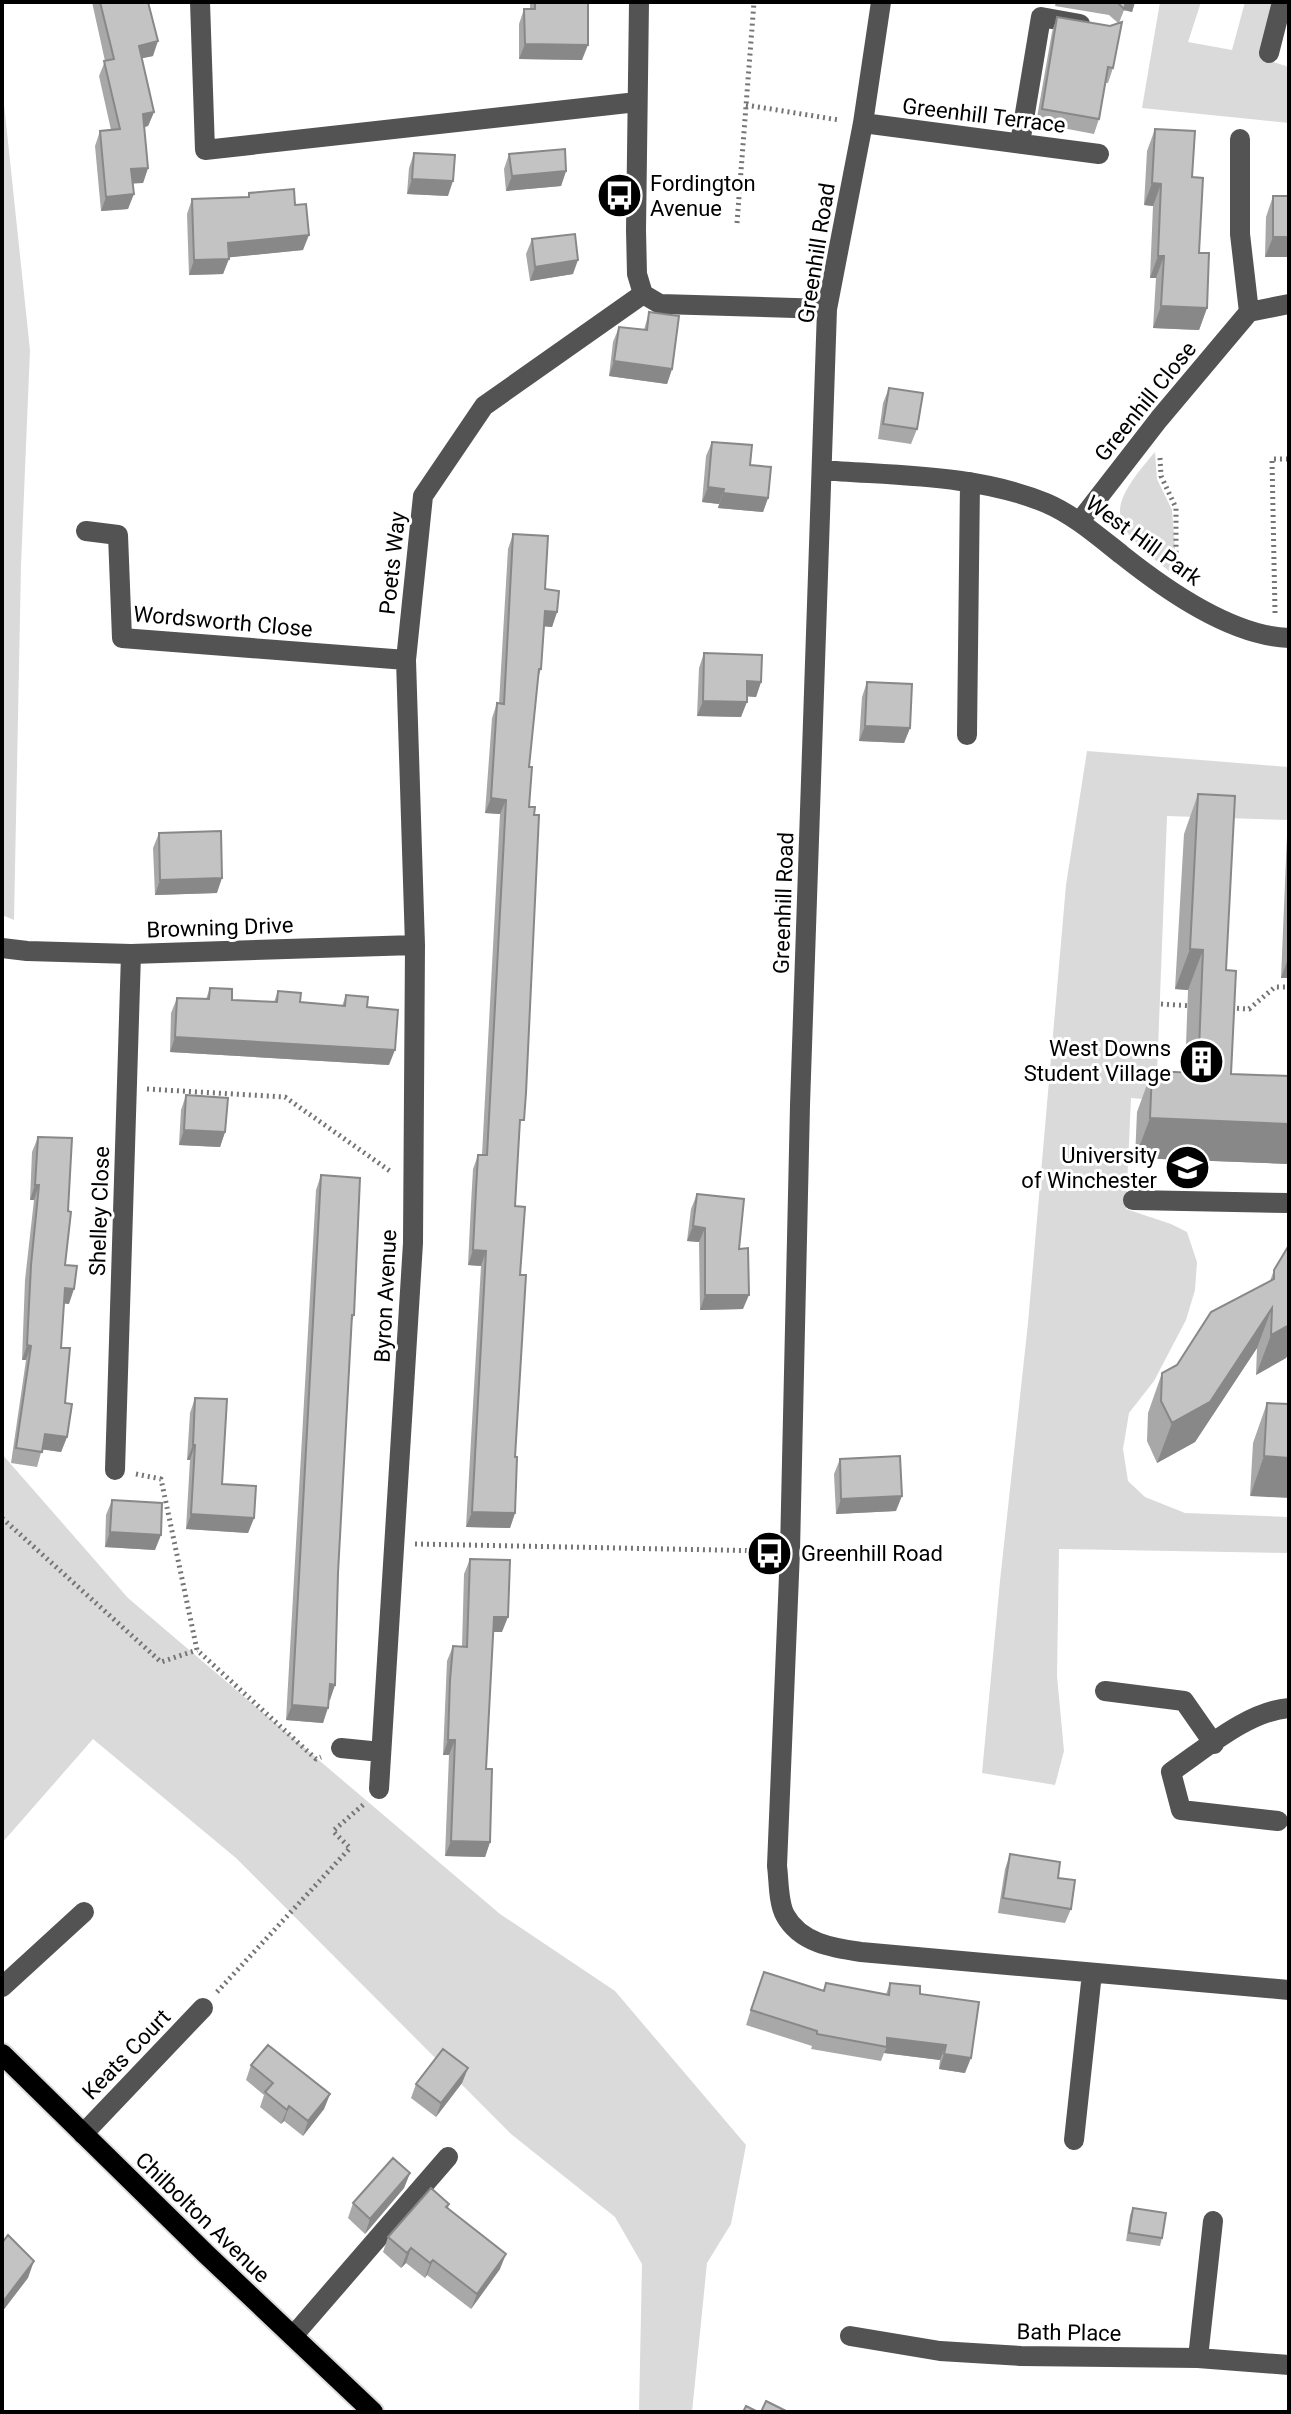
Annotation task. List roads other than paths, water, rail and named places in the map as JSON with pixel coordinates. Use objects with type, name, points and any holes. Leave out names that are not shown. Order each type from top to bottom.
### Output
[{"type":"main road","name":"Chilbolton Avenue","points":[[2,2054],[373,2412]]},
{"type":"street","points":[[200,2],[205,150],[637,102]]},
{"type":"street","points":[[639,2],[636,230],[637,274],[643,294],[660,304],[827,309]]},
{"type":"street","name":"Greenhill Road","points":[[881,2],[863,123],[827,309],[800,1105],[790,1551],[777,1866],[784,1914],[805,1936],[837,1949],[1289,1990]]},
{"type":"street","points":[[1269,53],[1282,2]]},
{"type":"street","points":[[1020,143],[1041,17],[1094,26]]},
{"type":"street","name":"Greenhill Terrace","points":[[863,123],[1099,154]]},
{"type":"street","points":[[1240,139],[1240,234],[1249,312],[1289,304]]},
{"type":"street","name":"Poets Way","points":[[412,842],[406,660],[423,496],[484,406],[643,294]]},
{"type":"street","name":"Greenhill Close","points":[[1080,521],[1249,312]]},
{"type":"street","name":"West Hill Park","points":[[822,470],[970,482],[1016,492],[1080,521],[1148,576],[1225,621],[1282,638]]},
{"type":"street","points":[[967,735],[970,482]]},
{"type":"street","name":"Wordsworth Close","points":[[86,531],[118,535],[122,638],[406,660]]},
{"type":"street","name":"Byron Avenue","points":[[379,1789],[413,1243],[415,945],[412,842]]},
{"type":"street","name":"Browning Drive","points":[[2,948],[131,954],[415,945]]},
{"type":"street","name":"Shelley Close","points":[[115,1470],[131,954]]},
{"type":"street","points":[[1133,1200],[1289,1203]]},
{"type":"street","points":[[1105,1691],[1184,1701],[1214,1744]]},
{"type":"street","points":[[1278,1821],[1181,1810],[1171,1772],[1260,1715],[1272,1709],[1289,1708]]},
{"type":"street","points":[[341,1748],[381,1752]]},
{"type":"street","points":[[2,1987],[84,1912]]},
{"type":"street","points":[[1074,2140],[1092,1973]]},
{"type":"street","name":"Keats Court","points":[[83,2134],[203,2008]]},
{"type":"street","points":[[293,2336],[448,2157]]},
{"type":"street","points":[[1198,2358],[1213,2221]]},
{"type":"street","name":"Bath Place","points":[[850,2336],[940,2351],[1021,2356],[1198,2358],[1289,2365]]},
{"type":"place","name":"Fordington Avenue","points":[[619,196]]},
{"type":"place","name":"West Downs Student Village","points":[[1202,1061]]},
{"type":"place","name":"University of Winchester","points":[[1188,1168]]},
{"type":"place","name":"Greenhill Road","points":[[770,1553]]}]
